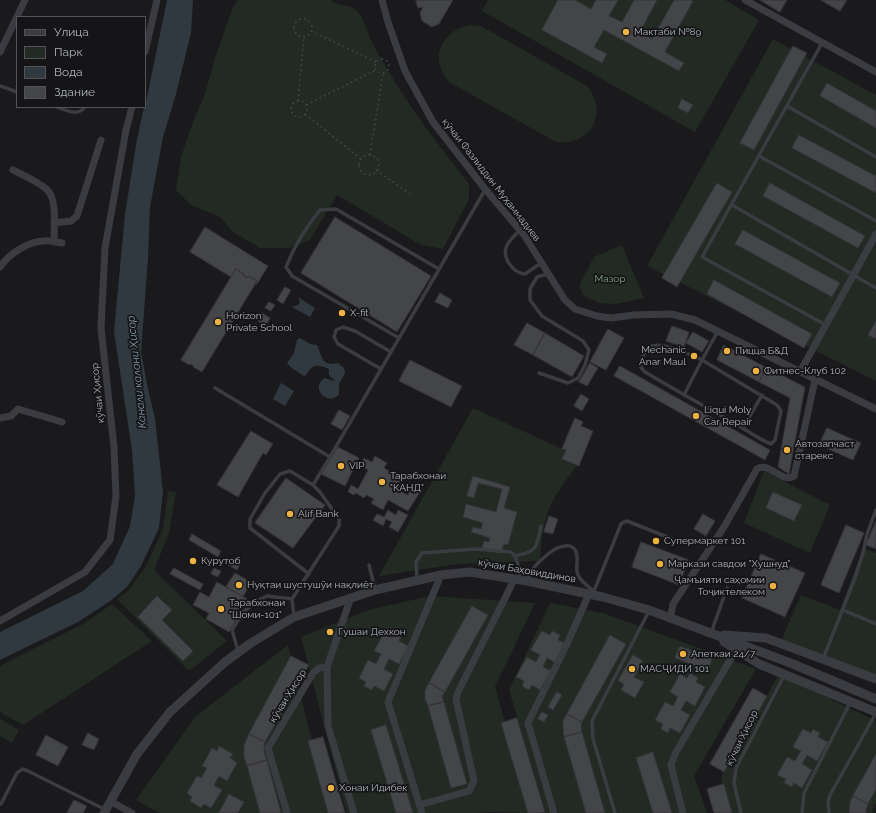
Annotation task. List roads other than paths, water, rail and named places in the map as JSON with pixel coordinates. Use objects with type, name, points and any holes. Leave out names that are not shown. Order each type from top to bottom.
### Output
[{"type":"street","points":[[17,16],[25,0]]},
{"type":"street","points":[[146,48],[157,0]]},
{"type":"street","name":"кӯчаи Фазлиддин Муҳаммадиев","points":[[382,0],[405,71],[433,122],[485,189],[520,230],[565,300],[575,309],[597,316],[611,318],[634,315],[670,314],[695,320],[876,409]]},
{"type":"street","points":[[745,0],[876,72]]},
{"type":"street","points":[[0,52],[16,19]]},
{"type":"street","name":"кӯчаи Ҳисор","points":[[0,621],[85,572],[110,540],[116,496],[114,447],[101,328],[105,248],[126,130],[132,108]]},
{"type":"street","points":[[54,222],[71,221],[78,216],[101,140]]},
{"type":"street","points":[[0,267],[12,254],[32,244],[44,240],[58,243],[54,222],[54,208],[49,192],[36,182],[13,170]]},
{"type":"street","points":[[800,372],[876,234]]},
{"type":"street","points":[[670,619],[673,604],[724,527],[757,469],[764,467],[786,478],[791,478],[794,476],[815,380]]},
{"type":"street","points":[[0,418],[10,416],[18,409],[62,422]]},
{"type":"street","name":"кӯчаи Баҳовиддинов","points":[[105,812],[137,754],[170,712],[226,662],[252,643],[294,617],[375,590],[441,575],[470,572],[592,593],[649,610],[793,664],[876,699]]},
{"type":"street","points":[[422,813],[388,702],[441,575]]},
{"type":"street","points":[[419,805],[469,791],[472,786],[474,781],[456,699],[458,692],[520,581]]},
{"type":"street","points":[[554,813],[528,723],[592,593]]},
{"type":"street","points":[[351,597],[327,667],[328,726],[354,813]]},
{"type":"street","points":[[710,634],[759,664],[876,713]]},
{"type":"street","points":[[710,634],[766,638],[876,679]]},
{"type":"street","points":[[683,813],[670,765],[676,752],[736,650]]},
{"type":"street","name":"кӯчаи Ҳисор","points":[[286,813],[268,748],[313,673],[320,668],[327,667]]},
{"type":"street","points":[[110,801],[132,813]]},
{"type":"lane","points":[[822,43],[702,257],[826,325]]},
{"type":"lane","points":[[0,86],[16,92]]},
{"type":"lane","points":[[786,106],[876,157]]},
{"type":"lane","points":[[60,108],[73,113],[79,112],[83,108]]},
{"type":"lane","points":[[758,156],[876,221]]},
{"type":"lane","points":[[313,485],[485,189]]},
{"type":"lane","points":[[732,204],[876,288]]},
{"type":"lane","points":[[399,338],[292,276],[286,267],[291,254],[310,222],[320,210],[336,209],[439,269]]},
{"type":"lane","points":[[520,230],[507,245],[506,253],[509,263],[519,273],[525,274],[542,263]]},
{"type":"lane","points":[[539,374],[568,383],[578,378],[585,365],[589,350],[583,341],[542,316],[530,300],[530,289],[537,277],[548,274]]},
{"type":"lane","points":[[381,369],[338,344],[334,337],[336,330],[343,327],[355,331],[391,352]]},
{"type":"lane","points":[[684,395],[718,331]]},
{"type":"lane","points":[[658,345],[667,346],[702,360],[777,404],[781,411],[775,440],[771,444],[763,441],[645,372],[639,364],[646,349],[658,345]]},
{"type":"lane","points":[[214,388],[330,457]]},
{"type":"lane","points":[[743,428],[762,395]]},
{"type":"lane","points":[[294,617],[292,599],[309,574],[339,526],[339,519],[320,492],[313,485],[290,471],[280,474],[265,494],[250,519],[250,528],[309,574]]},
{"type":"lane","points":[[823,658],[864,553],[868,534],[876,510]]},
{"type":"lane","points":[[592,593],[621,524],[624,522],[627,521],[680,542]]},
{"type":"lane","points":[[515,556],[529,553],[534,549],[537,545],[541,526]]},
{"type":"lane","points":[[520,581],[533,567],[553,550],[561,546],[568,545],[574,549],[577,554],[576,568],[578,575],[592,593]]},
{"type":"lane","points":[[417,580],[416,562],[422,554],[475,549],[511,552],[515,556],[520,581]]},
{"type":"lane","points":[[369,565],[375,590]]},
{"type":"lane","points":[[710,634],[727,588]]},
{"type":"lane","points":[[238,653],[232,630],[243,612],[267,596],[292,599]]},
{"type":"lane","points":[[615,813],[593,740],[592,722],[649,610]]},
{"type":"lane","points":[[843,610],[876,624]]},
{"type":"lane","name":"кӯчаи Ҳисор","points":[[741,813],[734,783],[736,768],[784,675]]},
{"type":"lane","points":[[802,813],[804,793],[850,702]]},
{"type":"lane","points":[[830,813],[828,802],[830,795],[876,713]]},
{"type":"lane","points":[[1,804],[17,773],[22,769],[105,812]]},
{"type":"water","name":"Канали калони Ҳисор","points":[[167,0],[193,0],[191,33],[176,94],[163,137],[150,207],[141,352],[155,418],[163,492],[159,528],[141,566],[127,587],[109,602],[78,622],[0,660],[0,632],[83,591],[113,564],[130,526],[135,496],[132,450],[114,332],[125,214],[137,139],[144,108],[146,108]]},
{"type":"water","points":[[298,297],[315,308],[310,317],[292,307],[298,305],[300,302]]},
{"type":"water","points":[[300,338],[310,344],[317,345],[325,362],[332,364],[338,363],[344,368],[345,373],[339,384],[339,394],[335,398],[330,399],[322,395],[319,391],[319,386],[325,378],[334,380],[329,375],[329,369],[316,366],[311,368],[304,376],[287,363],[294,353],[297,340]]},
{"type":"water","points":[[281,383],[294,391],[285,406],[273,399]]},
{"type":"place","name":"Мактаби №89","points":[[626,32]]},
{"type":"place","name":"X-fit","points":[[342,313]]},
{"type":"place","name":"Horizon Private School","points":[[218,322]]},
{"type":"place","name":"Пицца Б&Д","points":[[727,351]]},
{"type":"place","name":"Mechanic Anar Maul","points":[[694,356]]},
{"type":"place","name":"Фитнес-Клуб 102","points":[[756,371]]},
{"type":"place","name":"Liqui Moly Car Repair","points":[[696,416]]},
{"type":"place","name":"Автозапчаст старекс","points":[[787,450]]},
{"type":"place","name":"VIP","points":[[341,466]]},
{"type":"place","name":"Тарабхонаи \"КАНД\"","points":[[382,482]]},
{"type":"place","name":"Alif Bank","points":[[290,514]]},
{"type":"place","name":"Супермаркет 101","points":[[656,541]]},
{"type":"place","name":"Курутоб","points":[[193,561]]},
{"type":"place","name":"Маркази савдои \"Хушнуд\"","points":[[660,564]]},
{"type":"place","name":"Нуқтаи шустушӯи нақлиёт","points":[[239,585]]},
{"type":"place","name":"Ҷамъияти саҳомии Тоҷиктелеком","points":[[773,586]]},
{"type":"place","name":"Тарабхонаи \"Шоми-101\"","points":[[221,609]]},
{"type":"place","name":"Гушаи Дехкон","points":[[330,632]]},
{"type":"place","name":"Апеткаи 24/7","points":[[683,654]]},
{"type":"place","name":"МАСҶИДИ 101","points":[[632,669]]},
{"type":"place","name":"Хонаи Идибек","points":[[331,788]]},
{"type":"park label","name":"Мазор","points":[[610,279]]}]
